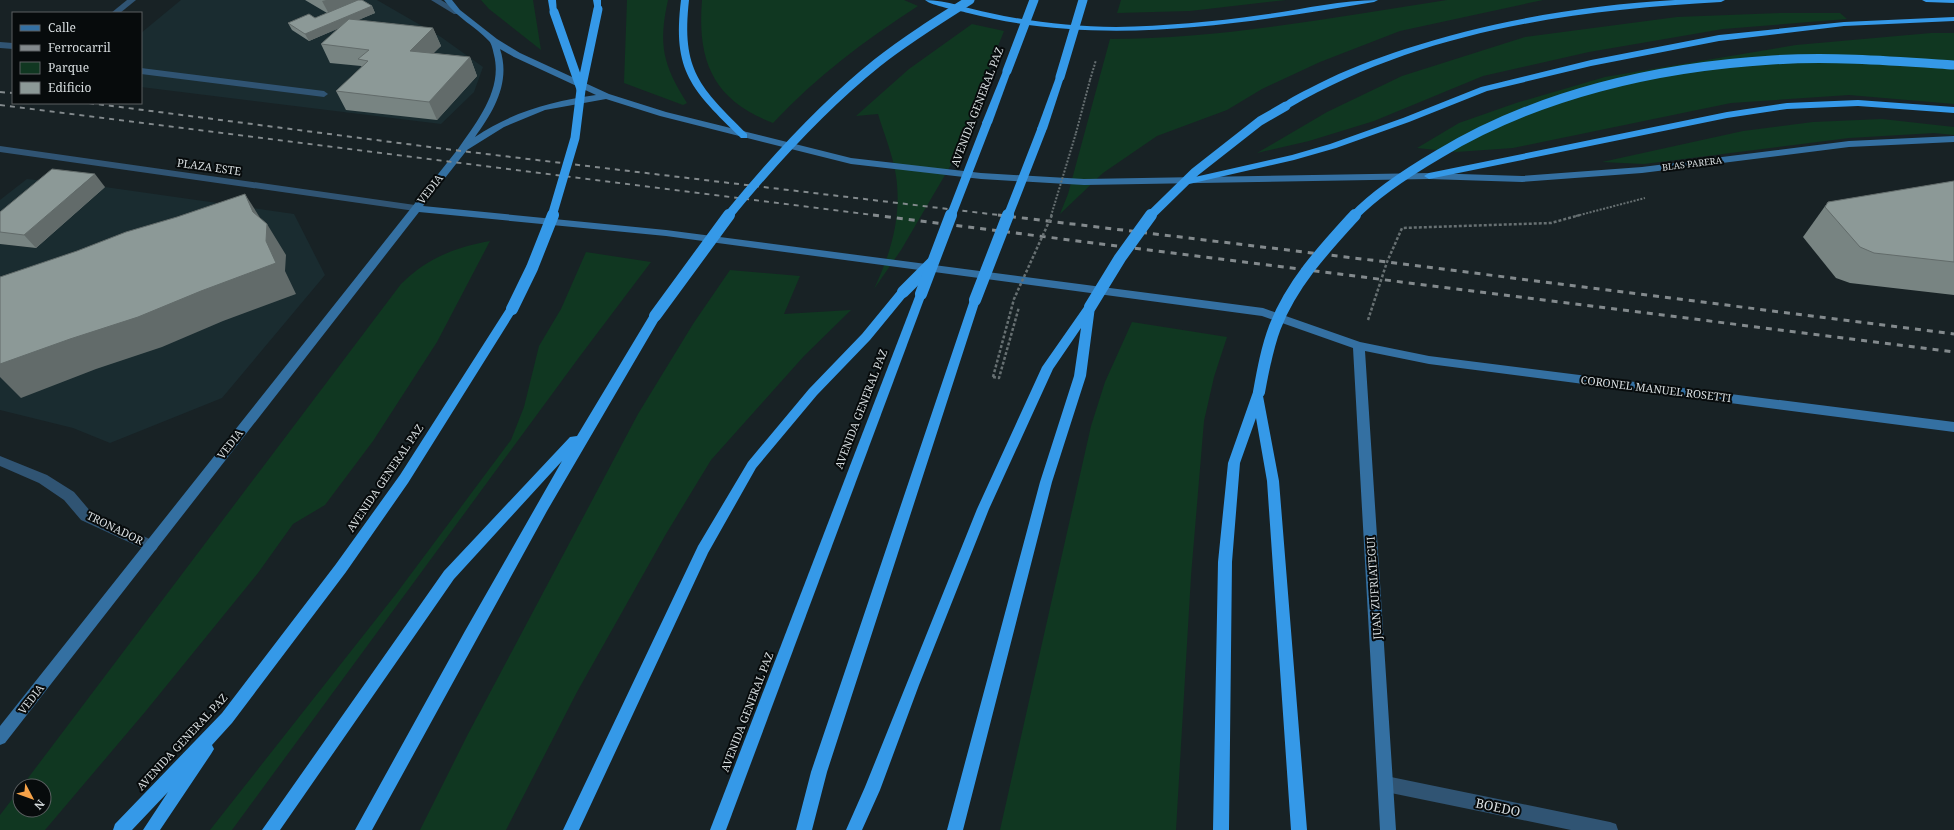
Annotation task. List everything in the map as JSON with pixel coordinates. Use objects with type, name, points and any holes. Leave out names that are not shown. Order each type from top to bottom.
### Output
[{"type":"highway","points":[[552,0],[554,12],[581,90]]},
{"type":"highway","points":[[685,0],[682,15],[684,52],[693,80],[711,102],[744,136]]},
{"type":"highway","points":[[929,0],[990,16],[1074,28],[1116,29],[1179,27],[1260,18],[1374,0]]},
{"type":"highway","points":[[363,830],[494,590],[588,425],[655,316],[687,270],[738,204],[799,134],[855,80],[904,42],[970,0]]},
{"type":"highway","name":"AVENIDA GENERAL PAZ","points":[[718,830],[1034,0]]},
{"type":"highway","points":[[804,830],[819,772],[975,300],[1042,129],[1060,77],[1083,0]]},
{"type":"highway","points":[[854,830],[872,790],[912,685],[983,510],[1048,367],[1090,306],[1120,258],[1152,214],[1195,172],[1260,122],[1286,106],[1338,77],[1399,54],[1473,32],[1543,17],[1623,7],[1721,0]]},
{"type":"highway","points":[[1926,0],[1954,1]]},
{"type":"highway","name":"AVENIDA GENERAL PAZ","points":[[121,830],[227,718],[341,568],[404,478],[486,352],[512,309],[528,279],[558,201],[575,136],[581,90],[597,4]]},
{"type":"highway","points":[[1189,181],[1294,157],[1333,146],[1406,120],[1484,89],[1591,63],[1734,37],[1844,24],[1954,19]]},
{"type":"highway","points":[[1221,830],[1225,562],[1234,463],[1258,394],[1270,340],[1284,307],[1307,270],[1334,236],[1362,208],[1408,172],[1456,144],[1524,112],[1583,91],[1702,67],[1771,60],[1832,59],[1954,65]]},
{"type":"highway","points":[[1429,176],[1727,115],[1787,106],[1858,103],[1954,110]]},
{"type":"highway","points":[[571,830],[703,550],[752,466],[813,392],[866,337],[903,292],[935,259]]},
{"type":"highway","points":[[954,830],[1046,482],[1080,376],[1090,306]]},
{"type":"highway","points":[[1258,394],[1273,481],[1299,830]]},
{"type":"highway","points":[[270,830],[449,575],[588,425]]},
{"type":"highway","points":[[151,830],[227,718]]},
{"type":"street","points":[[116,12],[132,0]]},
{"type":"street","points":[[435,0],[457,12]]},
{"type":"street","name":"BLAS PARERA","points":[[448,0],[457,12],[494,41],[517,55],[606,96],[663,114],[744,136],[851,161],[980,176],[1084,182],[1429,176],[1522,178],[1634,171],[1849,144],[1954,138]]},
{"type":"street","points":[[461,151],[482,120],[499,88],[501,64],[494,41]]},
{"type":"street","points":[[0,45],[12,46]]},
{"type":"street","points":[[142,71],[324,94]]},
{"type":"street","points":[[461,151],[505,122],[526,113],[574,101],[606,96]]},
{"type":"street","name":"PLAZA ESTE","points":[[0,149],[415,208]]},
{"type":"street","name":"VEDIA","points":[[0,738],[461,151]]},
{"type":"street","name":"CORONEL MANUEL ROSETTI","points":[[415,208],[666,233],[1263,312],[1359,346],[1429,360],[1954,427]]},
{"type":"street","name":"JUAN ZUFRIATEGUI","points":[[1359,346],[1388,830]]},
{"type":"street","name":"TRONADOR","points":[[0,461],[43,479],[69,496],[86,516],[150,546]]},
{"type":"street","name":"BOEDO","points":[[1386,784],[1610,830]]},
{"type":"path","points":[[1019,307],[999,378],[992,377],[1014,299],[1055,208],[1090,80]]},
{"type":"path","points":[[1359,346],[1386,262],[1402,228],[1551,223],[1649,197]]},
{"type":"shaded area","points":[[181,0],[377,0],[441,37],[483,67],[474,92],[441,124],[142,87],[142,32]]},
{"type":"shaded area","points":[[27,179],[62,183],[0,236],[0,200]]},
{"type":"shaded area","points":[[105,187],[294,214],[325,275],[222,398],[110,443],[73,428],[0,410],[0,244],[36,248]]},
{"type":"green space","points":[[481,0],[533,0],[541,50],[489,9]]},
{"type":"green space","points":[[627,0],[668,0],[663,30],[665,54],[672,77],[687,103],[683,105],[624,83]]},
{"type":"green space","points":[[702,0],[904,0],[918,6],[879,32],[842,60],[806,90],[773,123],[753,114],[736,103],[723,90],[713,76],[706,60],[703,42],[701,22]]},
{"type":"green space","points":[[1121,0],[1286,0],[1190,11],[1117,13]]},
{"type":"green space","points":[[1447,0],[1543,0],[1400,31],[1320,62],[1262,89],[1227,110],[1157,136],[1103,173],[1060,214],[1068,194],[1110,39],[1153,38],[1237,31],[1321,20]]},
{"type":"green space","points":[[1781,13],[1840,13],[1847,19],[1723,29],[1589,52],[1483,76],[1374,121],[1309,141],[1257,153],[1327,112],[1402,76],[1525,37],[1677,17]]},
{"type":"green space","points":[[972,24],[1004,31],[952,163],[901,250],[874,289],[894,234],[897,205],[896,176],[891,152],[878,114],[856,116],[909,69]]},
{"type":"green space","points":[[1931,33],[1954,33],[1954,104],[1849,95],[1731,103],[1513,148],[1456,152],[1417,148],[1459,123],[1516,103],[1605,77],[1796,45]]},
{"type":"green space","points":[[1882,119],[1954,127],[1954,135],[1934,133],[1849,138],[1644,164],[1602,162],[1743,131],[1813,122]]},
{"type":"green space","points":[[490,241],[437,342],[373,441],[325,505],[293,524],[258,573],[145,712],[45,830],[0,830],[0,815],[12,799],[12,818],[52,818],[52,778],[28,778],[401,284],[411,275],[442,255]]},
{"type":"green space","points":[[586,252],[651,262],[580,356],[232,830],[210,830],[396,594],[511,440],[524,407],[539,346],[561,309]]},
{"type":"green space","points":[[730,270],[800,276],[784,314],[851,310],[804,356],[711,460],[666,534],[577,692],[506,830],[420,830],[468,734],[638,414],[693,324]]},
{"type":"green space","points":[[1132,322],[1227,337],[1214,377],[1204,421],[1191,576],[1176,830],[1000,830],[1091,426],[1105,382]]},
{"type":"building","points":[[358,0],[362,0],[372,6],[305,34],[288,23],[309,14],[315,18]]},
{"type":"building","points":[[349,19],[433,28],[410,51],[470,57],[429,102],[336,91],[368,61],[358,59],[369,50],[321,44]]},
{"type":"building","points":[[52,169],[95,174],[24,235],[0,232],[0,212]]},
{"type":"building","points":[[1954,181],[1954,262],[1874,253],[1860,247],[1825,207],[1828,202]]},
{"type":"building","points":[[245,194],[253,212],[267,224],[266,241],[276,263],[201,291],[138,317],[0,364],[0,277],[77,251],[126,232],[177,217]]},
{"type":"railway","points":[[0,92],[12,93]]},
{"type":"railway","points":[[97,104],[461,151],[1007,216]]},
{"type":"railway","points":[[0,105],[881,216]]},
{"type":"railway","points":[[873,215],[1954,352]]},
{"type":"railway","points":[[998,215],[1387,262],[1954,334]]}]
